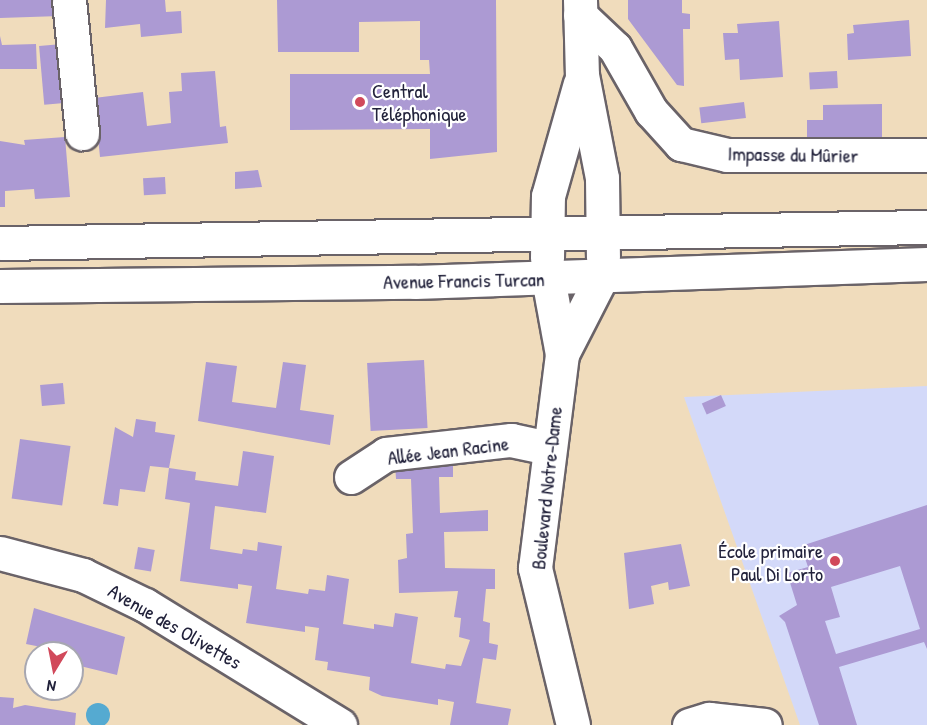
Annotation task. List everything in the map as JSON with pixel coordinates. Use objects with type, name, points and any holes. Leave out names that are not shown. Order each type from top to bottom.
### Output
[{"type":"main road","points":[[69,0],[82,133]]},
{"type":"main road","points":[[580,7],[582,75]]},
{"type":"main road","name":"Impasse du Mûrier","points":[[580,7],[615,48],[651,111],[681,144],[727,155],[927,154]]},
{"type":"main road","name":"Boulevard Notre-Dame","points":[[562,354],[602,276],[604,234],[602,178],[582,75]]},
{"type":"main road","name":"Boulevard Notre-Dame","points":[[573,725],[535,568],[562,354],[548,278],[546,236],[548,196],[582,75]]},
{"type":"main road","points":[[0,243],[546,236],[927,227]]},
{"type":"main road","name":"Avenue Francis Turcan","points":[[0,286],[548,278],[927,264]]},
{"type":"main road","name":"Allée Jean Racine","points":[[351,477],[386,454],[511,440],[549,448]]},
{"type":"main road","name":"Avenue des Olivettes","points":[[0,553],[83,575],[145,605],[340,725]]},
{"type":"main road","points":[[689,725],[709,719],[765,725]]},
{"type":"shaded area","name":"École primaire Paul Di Lorto","points":[[927,386],[927,725],[800,725],[684,397]]},
{"type":"water","points":[[98,703],[103,704],[109,710],[109,720],[103,726],[98,727],[93,726],[87,720],[86,715],[87,710],[93,704]]},
{"type":"building","points":[[0,0],[58,0],[60,16],[0,18]]},
{"type":"building","points":[[106,0],[165,0],[166,12],[181,11],[182,33],[141,37],[140,24],[105,28]]},
{"type":"building","points":[[277,0],[496,0],[497,152],[430,159],[430,129],[290,130],[290,74],[430,74],[429,60],[420,60],[420,21],[359,22],[359,52],[278,52]]},
{"type":"building","points":[[628,0],[682,0],[682,13],[690,14],[690,29],[683,29],[684,86],[677,85],[628,19]]},
{"type":"building","points":[[909,20],[911,56],[848,60],[847,34],[854,33],[853,25]]},
{"type":"building","points":[[779,21],[783,77],[740,80],[739,59],[725,60],[723,33],[738,33],[737,24]]},
{"type":"building","points":[[0,36],[2,45],[36,44],[37,69],[0,69]]},
{"type":"building","points":[[62,44],[67,103],[44,105],[39,46]]},
{"type":"building","points":[[215,71],[220,127],[226,126],[228,143],[100,157],[94,98],[143,92],[147,126],[171,123],[169,92],[182,91],[181,73]]},
{"type":"building","points":[[837,71],[838,88],[810,89],[809,72]]},
{"type":"building","points":[[744,102],[746,118],[701,123],[699,107]]},
{"type":"building","points":[[882,104],[882,143],[807,143],[807,120],[823,120],[823,105]]},
{"type":"building","points":[[65,137],[70,197],[35,199],[34,189],[5,191],[5,207],[0,207],[0,141],[25,145],[24,140]]},
{"type":"building","points":[[258,170],[262,187],[235,189],[235,172]]},
{"type":"building","points":[[165,177],[166,194],[144,195],[143,178]]},
{"type":"building","points":[[424,360],[428,428],[371,431],[367,363]]},
{"type":"building","points":[[206,362],[237,366],[232,402],[276,408],[283,362],[306,365],[300,410],[334,415],[330,445],[198,421]]},
{"type":"building","points":[[63,383],[65,404],[42,406],[40,385]]},
{"type":"building","points":[[721,395],[726,406],[707,415],[702,404]]},
{"type":"building","points":[[136,419],[156,422],[155,432],[175,435],[169,468],[150,466],[145,492],[120,489],[118,506],[103,504],[115,427],[133,437]]},
{"type":"building","points":[[20,439],[71,446],[62,506],[12,498]]},
{"type":"building","points":[[243,451],[274,456],[266,513],[215,506],[210,549],[242,554],[243,549],[257,551],[258,542],[282,546],[276,589],[308,594],[309,589],[325,591],[327,575],[349,579],[343,624],[374,629],[374,624],[393,627],[395,613],[418,617],[411,663],[445,669],[446,664],[461,666],[470,640],[459,637],[461,618],[454,617],[458,591],[399,593],[398,560],[407,558],[406,534],[413,533],[411,479],[396,479],[395,463],[453,462],[453,477],[439,477],[440,513],[488,510],[488,531],[444,532],[445,568],[495,569],[495,589],[486,589],[483,621],[490,623],[489,643],[498,645],[496,660],[483,658],[476,703],[511,709],[508,725],[450,725],[454,702],[438,699],[438,705],[382,696],[369,690],[370,677],[327,670],[328,662],[315,660],[319,628],[305,626],[305,632],[246,623],[252,586],[238,584],[238,589],[180,581],[190,503],[165,499],[169,468],[196,472],[195,480],[238,486]]},
{"type":"building","points":[[927,505],[927,649],[924,642],[839,667],[857,725],[819,725],[785,622],[779,616],[797,605],[787,573],[808,567],[801,546]],"holes":[[[900,566],[920,629],[836,654],[825,621],[840,617],[831,587]]]},
{"type":"building","points":[[681,544],[690,586],[669,590],[668,582],[651,586],[654,604],[629,609],[624,553]]},
{"type":"building","points":[[138,547],[155,550],[151,572],[134,569]]},
{"type":"building","points":[[34,608],[125,637],[117,675],[84,667],[84,641],[27,641]]},
{"type":"building","points":[[0,697],[14,698],[13,708],[25,705],[76,713],[75,725],[0,725]]},
{"type":"place","name":"Central Téléphonique","points":[[360,102]]},
{"type":"place","name":"École primaire Paul Di Lorto","points":[[835,561]]}]
